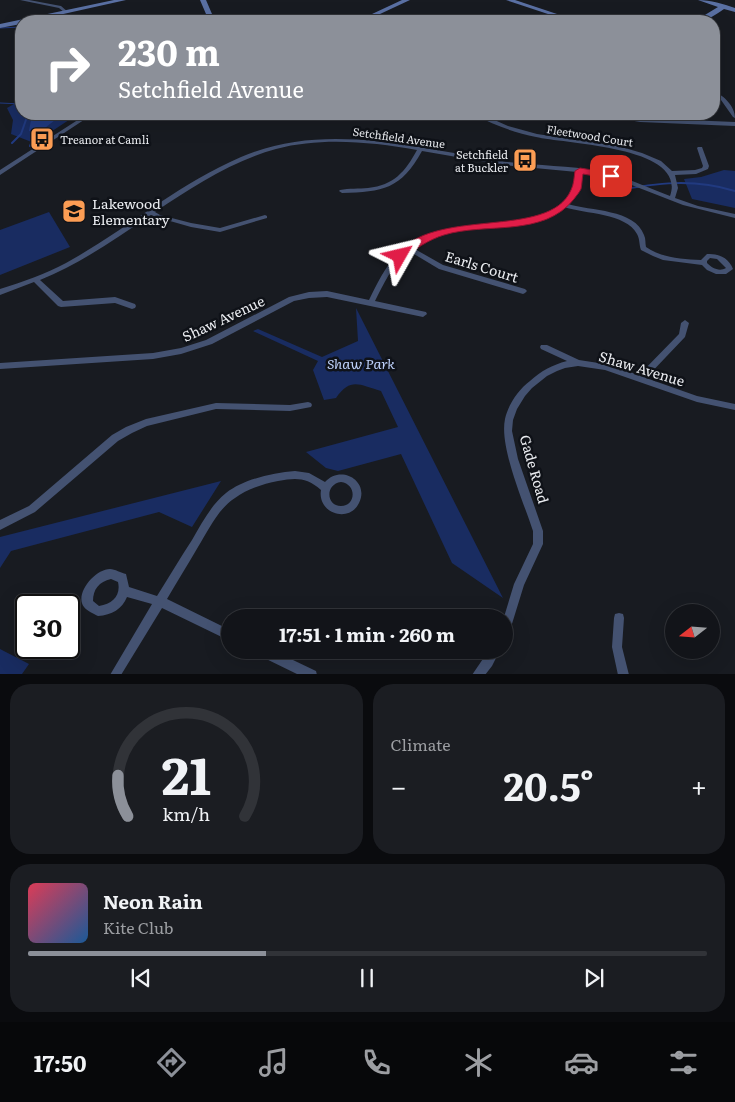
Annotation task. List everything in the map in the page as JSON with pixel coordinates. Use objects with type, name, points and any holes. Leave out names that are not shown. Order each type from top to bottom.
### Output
[{"type":"street","points":[[22,0],[60,8],[66,12]]},
{"type":"street","points":[[53,15],[123,0]]},
{"type":"street","points":[[204,0],[210,15]]},
{"type":"street","points":[[373,15],[407,0]]},
{"type":"street","points":[[509,0],[555,15]]},
{"type":"street","points":[[701,0],[735,10]]},
{"type":"street","points":[[711,15],[723,6]]},
{"type":"street","points":[[0,26],[15,23]]},
{"type":"street","points":[[720,97],[724,99],[735,116]]},
{"type":"street","points":[[0,173],[81,120]]},
{"type":"street","name":"Fleetwood Court","points":[[489,120],[539,137],[636,152],[651,158],[669,173]]},
{"type":"street","points":[[640,120],[735,124]]},
{"type":"street","name":"Setchfield Avenue","points":[[0,292],[36,280],[69,264],[224,167],[258,152],[284,144],[311,140],[344,139],[381,143],[506,163],[580,171],[620,179],[698,208],[735,216]]},
{"type":"street","points":[[672,199],[676,187],[669,173],[696,172],[705,169],[706,166],[700,148]]},
{"type":"street","points":[[342,191],[372,190],[392,183],[404,176],[420,149]]},
{"type":"street","points":[[370,303],[391,263],[421,240],[443,232],[527,222],[547,215],[564,205],[576,191],[580,171]]},
{"type":"street","points":[[564,205],[580,211],[604,212],[631,224],[642,235],[643,248],[650,253],[704,263]]},
{"type":"street","points":[[150,212],[166,218],[216,230],[265,217]]},
{"type":"street","name":"Earls Court","points":[[409,248],[441,267],[523,291]]},
{"type":"street","points":[[36,280],[61,304],[116,300],[132,306]]},
{"type":"street","name":"Shaw Avenue","points":[[0,366],[153,356],[181,351],[209,342],[292,299],[309,294],[327,294],[423,314]]},
{"type":"street","points":[[641,378],[682,335],[685,323]]},
{"type":"street","name":"Shaw Avenue","points":[[544,347],[578,364],[605,367],[697,399],[735,407]]},
{"type":"street","name":"Gade Road","points":[[511,609],[519,584],[538,544],[538,531],[510,447],[508,421],[515,404],[526,388],[549,369],[566,364],[578,364]]},
{"type":"street","points":[[0,525],[32,509],[115,438],[128,430],[216,406],[282,408],[308,405]]},
{"type":"street","points":[[115,674],[214,512],[224,500],[243,488],[289,475],[302,475],[313,478],[326,488]]},
{"type":"street","points":[[125,591],[137,593],[159,602],[221,632]]},
{"type":"street","points":[[619,618],[617,647],[624,674]]},
{"type":"street","points":[[279,659],[310,674]]},
{"type":"street","points":[[477,674],[490,659]]},
{"type":"green space","points":[[15,103],[15,120],[69,120],[34,143],[11,134],[13,120],[7,108]]},
{"type":"green space","points":[[724,170],[735,171],[735,208],[692,199],[684,179],[701,177]]},
{"type":"green space","points":[[49,212],[70,247],[0,275],[0,230]]},
{"type":"green space","name":"Shaw Park","points":[[356,308],[503,598],[452,563],[401,454],[338,471],[326,468],[306,452],[398,427],[381,391],[356,384],[346,387],[336,398],[324,400],[313,370],[318,361],[253,331],[258,329],[322,357],[358,341]]},
{"type":"green space","points":[[221,481],[192,527],[159,512],[11,551],[0,568],[0,537]]},
{"type":"green space","points":[[0,649],[15,657],[15,659],[29,664],[22,674],[0,674]]},
{"type":"shaded area","points":[[31,120],[56,120],[41,131],[29,131]]},
{"type":"waterway","points":[[0,28],[15,27]]},
{"type":"waterway","points":[[0,103],[15,104]]},
{"type":"waterway","points":[[12,143],[21,134],[26,120]]},
{"type":"waterway","points":[[30,146],[35,133]]},
{"type":"waterway","points":[[614,191],[674,183],[704,184],[735,191]]},
{"type":"place","name":"Treanor at Camli","points":[[42,139]]},
{"type":"place","name":"Setchfield at Buckler","points":[[525,160]]},
{"type":"place","name":"Lakewood Elementary","points":[[74,211]]},
{"type":"route","points":[[400,256],[421,240],[443,232],[465,228],[504,226],[527,222],[547,215],[564,205],[576,191],[580,171],[611,176]]}]
